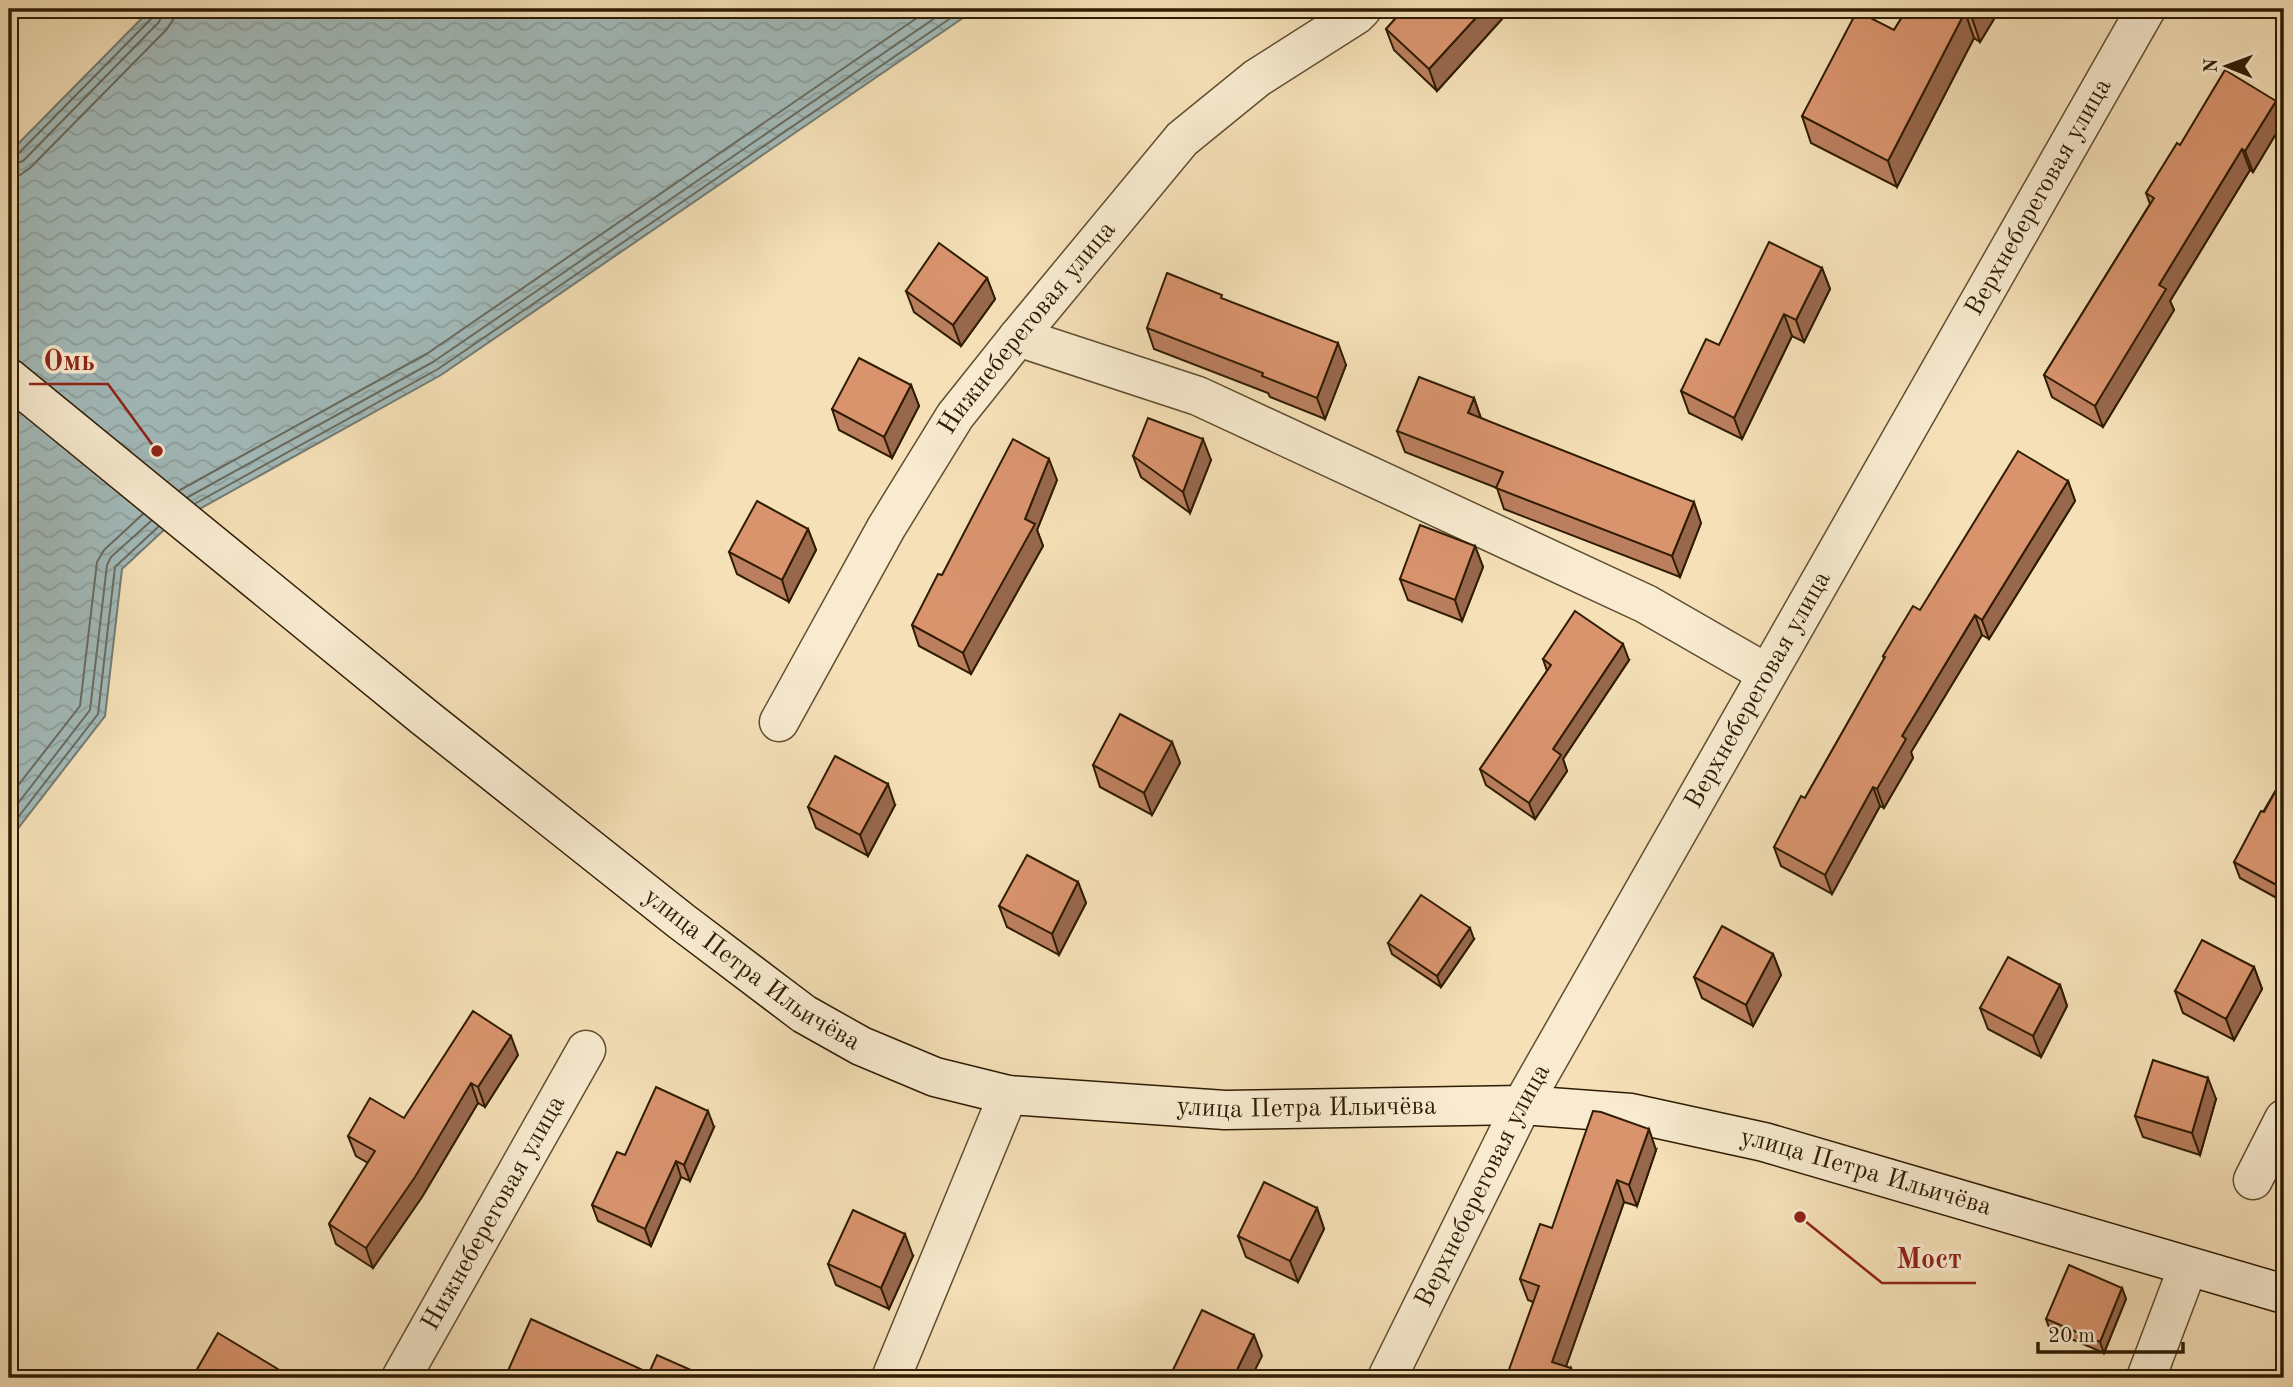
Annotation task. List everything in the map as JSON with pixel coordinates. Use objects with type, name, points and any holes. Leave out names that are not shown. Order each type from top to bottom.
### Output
[{"type":"street","name":"Нижнебереговая улица","points":[[779,722],[886,528],[955,416],[1018,337],[1182,139],[1257,78],[1362,9]]},
{"type":"street","name":"Верхнебереговая улица","points":[[1387,1378],[1522,1105],[2146,9]]},
{"type":"street","points":[[1018,337],[1198,396],[1646,604],[1766,673]]},
{"type":"street","name":"улица Петра Ильичёва","points":[[9,379],[424,717],[681,921],[804,1014],[861,1046],[935,1077],[1008,1095],[1225,1110],[1522,1105],[1631,1113],[1764,1142],[2284,1294]]},
{"type":"street","name":"Нижнебереговая улица","points":[[401,1378],[586,1049]]},
{"type":"street","points":[[891,1378],[1008,1095]]},
{"type":"street","points":[[2253,1180],[2284,1119]]},
{"type":"street","points":[[2146,1378],[2188,1267]]},
{"type":"water","points":[[151,9],[976,9],[441,375],[167,527],[122,569],[105,716],[9,840],[9,153]]},
{"type":"building","points":[[1404,9],[1484,9],[1429,69],[1386,29]]},
{"type":"building","points":[[1907,9],[1975,9],[1971,15],[1965,12],[1888,161],[1802,116],[1857,11],[1894,30]]},
{"type":"building","points":[[2225,70],[2276,101],[2245,151],[2242,149],[2159,285],[2166,289],[2095,406],[2044,375],[2154,198],[2146,193],[2177,143],[2180,145]]},
{"type":"building","points":[[1769,242],[1822,268],[1796,320],[1784,314],[1734,418],[1681,391],[1706,339],[1719,345]]},
{"type":"building","points":[[939,243],[987,278],[953,325],[906,291]]},
{"type":"building","points":[[1167,273],[1222,295],[1221,298],[1338,343],[1317,398],[1262,376],[1263,373],[1147,328]]},
{"type":"building","points":[[859,358],[911,385],[884,437],[832,409]]},
{"type":"building","points":[[1419,377],[1474,398],[1468,413],[1694,502],[1672,556],[1496,488],[1503,472],[1397,431]]},
{"type":"building","points":[[1148,418],[1203,439],[1183,492],[1133,456]]},
{"type":"building","points":[[1013,439],[1049,459],[1025,519],[1035,524],[963,653],[912,625],[938,574],[942,575]]},
{"type":"building","points":[[2018,451],[2068,481],[1982,620],[1975,615],[1902,736],[1906,739],[1877,789],[1873,787],[1825,875],[1774,847],[1801,796],[1805,798],[1913,606],[1920,610]]},
{"type":"building","points":[[757,501],[808,529],[782,580],[729,552]]},
{"type":"building","points":[[1420,525],[1475,546],[1455,600],[1400,579]]},
{"type":"building","points":[[1575,611],[1623,644],[1553,749],[1561,755],[1529,803],[1480,769],[1551,665],[1543,659]]},
{"type":"building","points":[[1120,714],[1172,742],[1144,793],[1093,765]]},
{"type":"building","points":[[835,756],[888,784],[860,835],[808,807]]},
{"type":"building","points":[[2284,776],[2284,889],[2234,862],[2261,811],[2264,812]]},
{"type":"building","points":[[1027,855],[1078,882],[1052,934],[999,906]]},
{"type":"building","points":[[1421,895],[1470,928],[1437,976],[1388,943]]},
{"type":"building","points":[[1722,926],[1773,954],[1746,1005],[1694,977]]},
{"type":"building","points":[[2202,940],[2254,967],[2226,1019],[2175,991]]},
{"type":"building","points":[[2008,957],[2060,985],[2033,1036],[1980,1008]]},
{"type":"building","points":[[473,1011],[511,1036],[478,1087],[471,1083],[415,1177],[366,1248],[329,1224],[375,1151],[348,1136],[370,1098],[404,1118]]},
{"type":"building","points":[[2153,1060],[2208,1078],[2192,1133],[2135,1116]]},
{"type":"building","points":[[656,1087],[708,1111],[684,1165],[676,1161],[645,1229],[592,1205],[617,1152],[625,1155]]},
{"type":"building","points":[[1593,1111],[1649,1129],[1629,1185],[1617,1180],[1552,1362],[1571,1368],[1568,1378],[1506,1378],[1539,1286],[1520,1279],[1540,1224],[1552,1228]]},
{"type":"building","points":[[1264,1182],[1317,1208],[1290,1261],[1238,1236]]},
{"type":"building","points":[[853,1210],[905,1234],[881,1288],[828,1264]]},
{"type":"building","points":[[2069,1265],[2122,1288],[2100,1342],[2046,1319]]},
{"type":"building","points":[[1202,1310],[1254,1335],[1233,1378],[1169,1378]]},
{"type":"building","points":[[531,1319],[649,1373],[657,1355],[709,1378],[518,1378],[507,1373]]},
{"type":"building","points":[[218,1333],[286,1374],[283,1378],[208,1378],[196,1371]]},
{"type":"place","name":"Омь","points":[[157,451]]},
{"type":"place","name":"Мост","points":[[1800,1217]]}]
